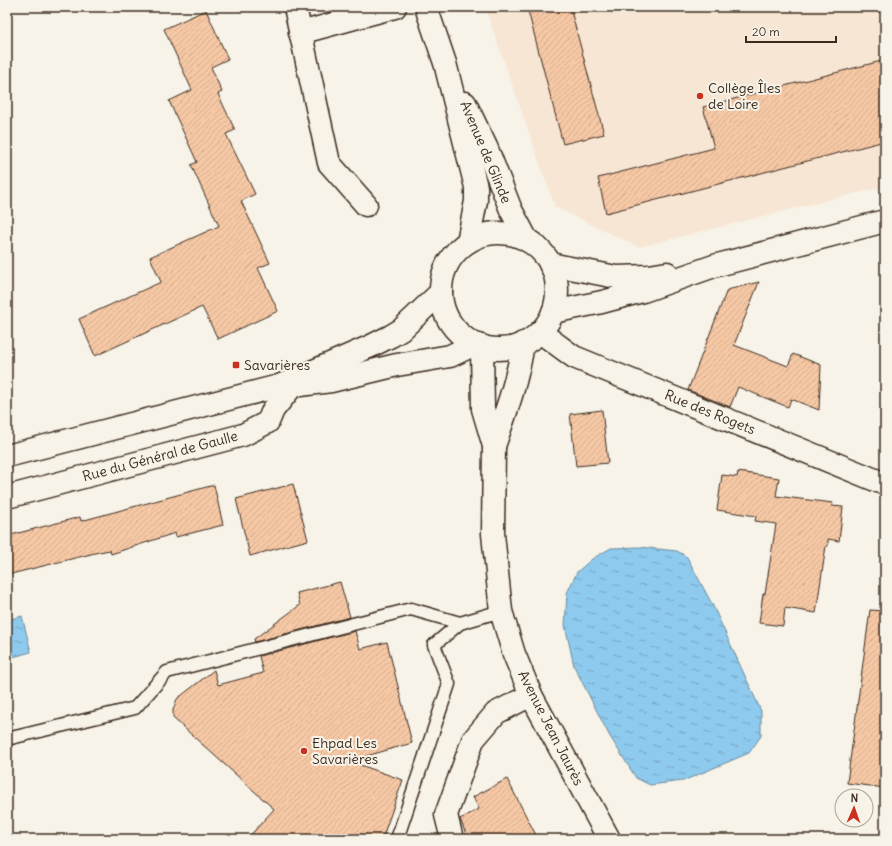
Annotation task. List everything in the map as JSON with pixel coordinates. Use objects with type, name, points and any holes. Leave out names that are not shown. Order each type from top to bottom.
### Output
[{"type":"street","points":[[295,7],[329,163],[366,205]]},
{"type":"street","points":[[300,33],[395,7]]},
{"type":"street","name":"Avenue de Glinde","points":[[426,7],[445,63],[476,187],[476,201],[468,242]]},
{"type":"street","name":"Avenue de Glinde","points":[[445,63],[487,149],[511,210],[527,240]]},
{"type":"street","points":[[553,312],[602,302],[643,291],[714,266],[885,221]]},
{"type":"street","points":[[495,233],[512,234],[527,240],[542,252],[553,271],[556,284],[556,302],[547,324],[532,338],[510,348],[499,349],[478,345],[463,337],[451,324],[443,307],[440,292],[444,272],[449,261],[457,250],[468,242],[479,237],[495,233]]},
{"type":"street","points":[[550,264],[616,277],[649,276],[714,266]]},
{"type":"street","name":"Rue du Général de Gaulle","points":[[7,497],[243,435],[268,422],[286,386],[371,346],[401,330],[440,292]]},
{"type":"street","name":"Avenue Jean Jaurès","points":[[494,446],[508,408],[520,368],[532,338]]},
{"type":"street","name":"Rue des Rogets","points":[[532,338],[574,357],[885,484]]},
{"type":"street","name":"Rue du Général de Gaulle","points":[[7,456],[286,386],[331,381],[397,365],[450,356],[478,345]]},
{"type":"street","name":"Avenue Jean Jaurès","points":[[478,345],[483,409],[494,446],[493,534],[501,611],[514,654],[530,695],[609,839]]},
{"type":"street","points":[[452,839],[446,815],[473,740],[496,713],[530,695]]},
{"type":"lane","points":[[7,739],[134,708],[166,672],[411,609],[460,623]]},
{"type":"lane","points":[[397,839],[449,684],[434,645],[460,623],[501,611]]},
{"type":"shaded area","name":"Collège Îles de Loire","points":[[485,7],[885,7],[885,186],[639,247],[555,207]]},
{"type":"water","points":[[639,547],[677,551],[687,557],[713,606],[761,711],[761,736],[749,753],[683,781],[650,785],[636,778],[609,735],[574,666],[565,625],[567,593],[577,572],[592,559],[611,548]]},
{"type":"water","points":[[22,616],[31,652],[13,657],[7,633],[7,620]]},
{"type":"building","points":[[527,7],[570,7],[604,134],[563,144]]},
{"type":"building","points":[[206,10],[228,59],[211,67],[222,92],[218,94],[235,130],[226,134],[255,194],[241,201],[270,263],[258,268],[278,311],[218,339],[202,307],[95,356],[79,319],[161,282],[150,257],[219,226],[191,165],[197,162],[169,101],[192,90],[164,29]]},
{"type":"building","points":[[885,60],[885,141],[606,213],[598,178],[714,148],[703,107]]},
{"type":"building","points":[[759,282],[734,345],[788,366],[793,354],[821,365],[819,410],[791,399],[788,407],[738,387],[730,407],[688,390],[727,290]]},
{"type":"building","points":[[602,410],[608,463],[576,466],[570,414]]},
{"type":"building","points":[[738,472],[779,478],[776,496],[833,503],[832,506],[843,507],[839,541],[828,539],[828,546],[826,546],[816,613],[785,608],[783,626],[759,623],[776,524],[755,521],[756,516],[717,510],[722,475],[737,477]]},
{"type":"building","points":[[293,484],[308,540],[250,556],[236,499]]},
{"type":"building","points":[[214,485],[223,525],[176,537],[175,533],[111,554],[110,550],[99,552],[7,575],[7,536],[80,517],[81,521]]},
{"type":"building","points":[[340,582],[350,617],[255,642],[254,639],[300,605],[297,593]]},
{"type":"building","points":[[870,610],[885,611],[885,788],[847,783]]},
{"type":"building","name":"Ehpad Les Savarières","points":[[355,631],[360,649],[387,642],[412,743],[349,761],[403,780],[382,839],[247,839],[274,809],[173,718],[173,710],[177,699],[214,670],[218,685],[263,673],[259,656]]},
{"type":"building","points":[[507,779],[538,839],[468,839],[460,819],[479,809],[473,797]]},
{"type":"place","name":"Collège Îles de Loire","points":[[700,96]]},
{"type":"place","name":"Savarières","points":[[236,365]]},
{"type":"place","name":"Ehpad Les Savarières","points":[[304,751]]}]
